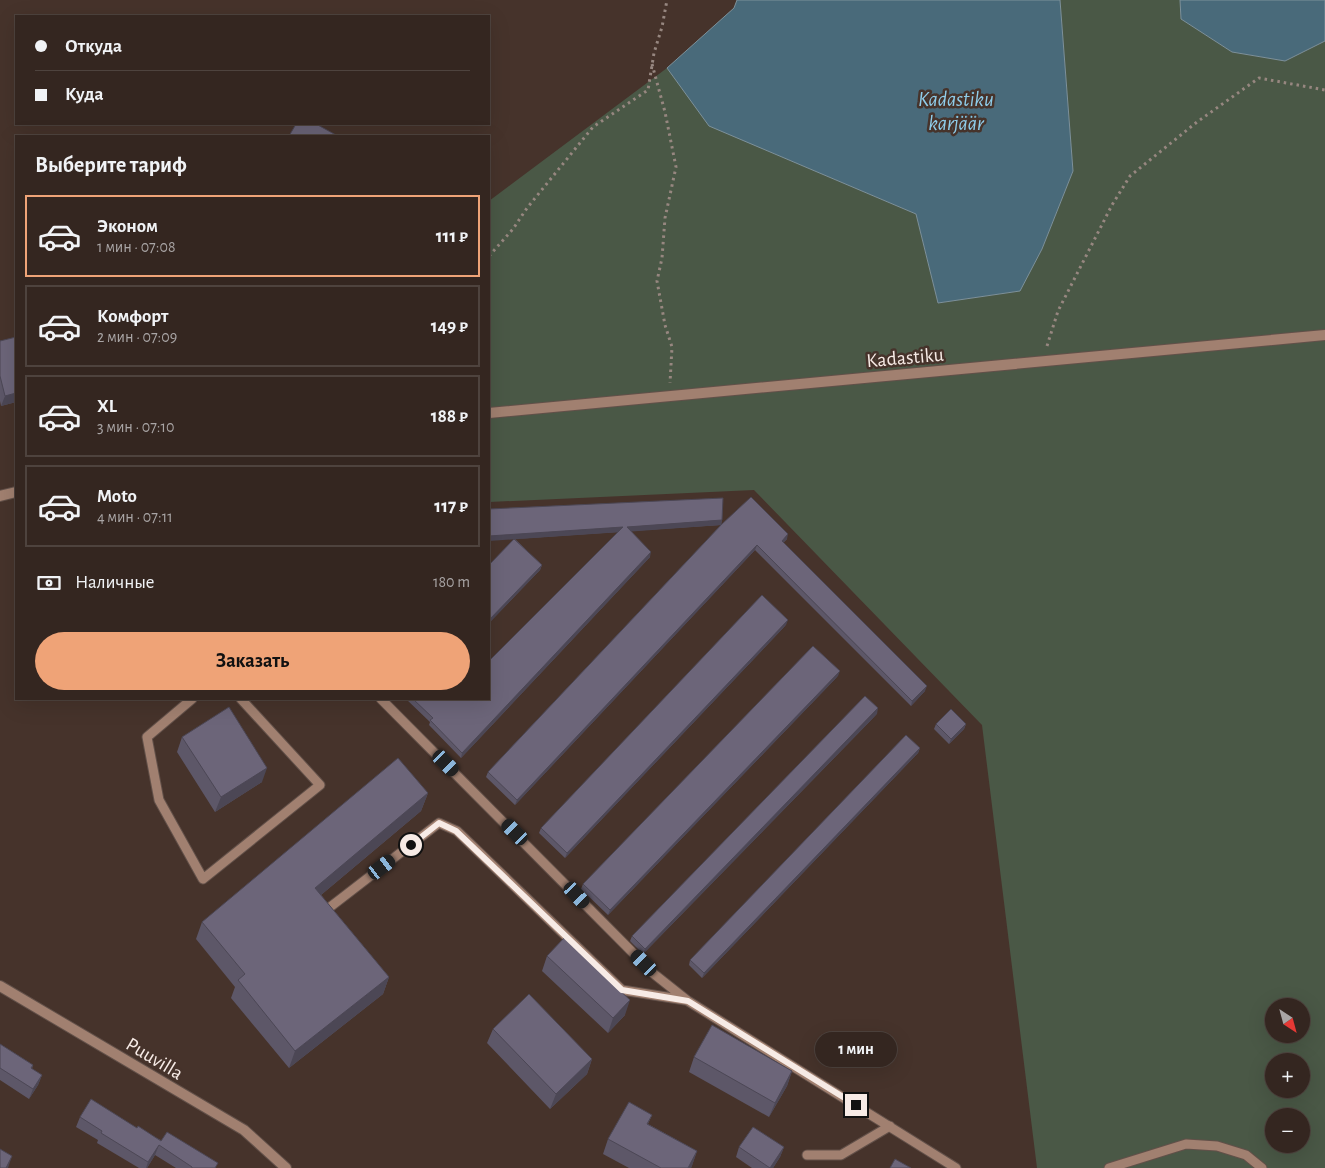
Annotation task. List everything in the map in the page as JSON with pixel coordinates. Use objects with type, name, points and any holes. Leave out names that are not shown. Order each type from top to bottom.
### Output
[{"type":"street","name":"Kadastiku","points":[[490,414],[1325,335]]},
{"type":"street","points":[[0,496],[15,492]]},
{"type":"street","name":"Puuvilla","points":[[0,986],[244,1130],[286,1168]]},
{"type":"lane","points":[[191,700],[148,737],[159,800],[203,879],[320,785],[242,700]]},
{"type":"lane","points":[[382,700],[654,974],[688,1001],[956,1168]]},
{"type":"lane","points":[[325,911],[439,823],[456,831],[622,990],[688,1001]]},
{"type":"lane","points":[[806,1155],[841,1155],[890,1126]]},
{"type":"lane","points":[[1109,1168],[1186,1144],[1217,1146],[1246,1155],[1262,1168]]},
{"type":"path","points":[[490,255],[513,229],[527,208],[593,127],[648,90],[652,64],[668,0]]},
{"type":"path","points":[[652,64],[665,112],[676,167],[666,218],[658,281],[665,325],[672,347],[669,396]]},
{"type":"path","points":[[1042,362],[1058,311],[1112,205],[1130,176],[1197,122],[1259,78],[1325,90]]},
{"type":"green space","points":[[1060,0],[1180,0],[1181,19],[1232,52],[1285,61],[1325,41],[1325,1168],[1037,1168],[982,725],[754,490],[490,502],[490,200],[667,68],[710,126],[916,214],[938,303],[1019,291],[1042,249],[1073,171]]},
{"type":"water","name":"Kadastiku karjäär","points":[[737,0],[1060,0],[1073,171],[1042,249],[1020,291],[938,303],[916,214],[709,126],[667,68],[734,8]]},
{"type":"water","points":[[1180,0],[1325,0],[1325,41],[1285,61],[1232,52],[1181,19]]},
{"type":"building","points":[[295,125],[318,125],[336,135],[290,135]]},
{"type":"building","points":[[15,337],[15,393],[5,396],[0,376],[0,341]]},
{"type":"building","points":[[751,497],[788,534],[782,541],[927,686],[912,701],[757,545],[517,800],[488,772],[722,524]]},
{"type":"building","points":[[723,498],[722,520],[627,527],[651,552],[462,753],[430,720],[433,718],[414,700],[490,700],[490,660],[623,527],[490,536],[490,509]]},
{"type":"building","points":[[514,539],[542,565],[490,619],[490,564]]},
{"type":"building","points":[[762,595],[788,620],[567,853],[541,828]]},
{"type":"building","points":[[813,646],[840,671],[610,910],[583,884]]},
{"type":"building","points":[[865,696],[878,708],[645,949],[632,936]]},
{"type":"building","points":[[229,707],[267,768],[221,797],[182,737]]},
{"type":"building","points":[[951,709],[966,724],[951,739],[936,724]]},
{"type":"building","points":[[906,735],[920,748],[704,973],[690,960]]},
{"type":"building","points":[[398,758],[428,793],[315,888],[389,977],[295,1051],[238,980],[245,974],[202,922]]},
{"type":"building","points":[[564,938],[630,1000],[613,1018],[547,956]]},
{"type":"building","points":[[529,994],[592,1059],[556,1094],[493,1029]]},
{"type":"building","points":[[712,1025],[792,1071],[775,1103],[694,1057]]},
{"type":"building","points":[[0,1044],[33,1065],[31,1068],[42,1075],[33,1089],[0,1068]]},
{"type":"building","points":[[91,1099],[161,1141],[167,1132],[218,1163],[215,1168],[192,1168],[159,1145],[148,1162],[101,1133],[102,1131],[80,1117]]},
{"type":"building","points":[[629,1102],[652,1115],[647,1124],[697,1151],[688,1168],[661,1168],[608,1139]]},
{"type":"building","points":[[753,1127],[784,1147],[770,1168],[739,1147]]},
{"type":"building","points":[[0,1149],[12,1156],[6,1168],[0,1168]]},
{"type":"building","points":[[895,1159],[911,1168],[890,1168]]},
{"type":"route","points":[[411,845],[439,823],[456,831],[622,990],[688,1001],[856,1105]]}]
